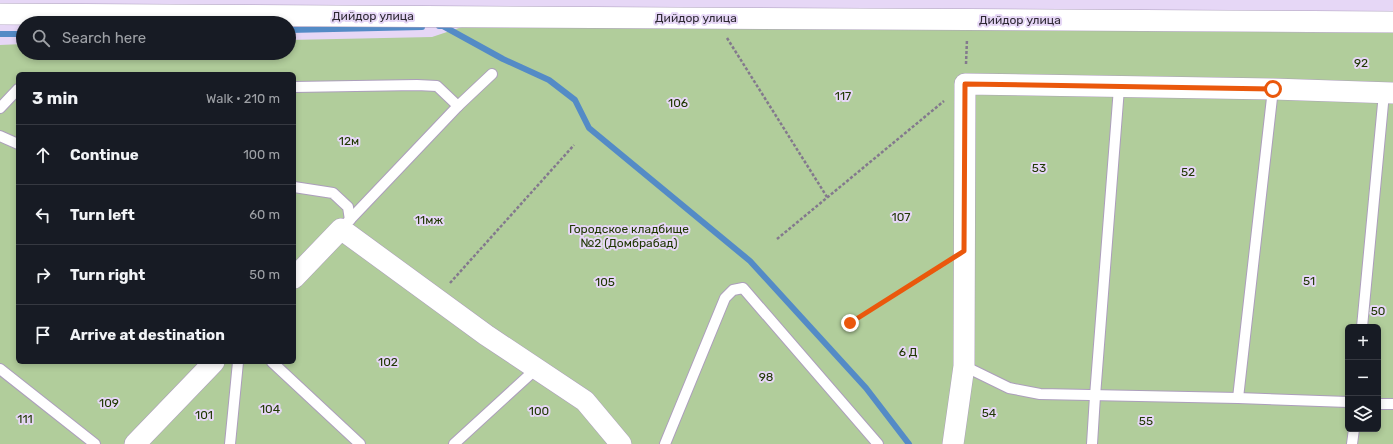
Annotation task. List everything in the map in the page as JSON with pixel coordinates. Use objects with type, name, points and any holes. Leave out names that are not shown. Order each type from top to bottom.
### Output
[{"type":"street","name":"Дийдор улица","points":[[0,14],[1393,22]]},
{"type":"street","points":[[953,444],[964,366],[965,84],[1119,88],[1273,89],[1388,93]]},
{"type":"street","points":[[296,276],[346,224],[436,298],[486,335],[585,401],[621,444]]},
{"type":"street","points":[[135,444],[212,364]]},
{"type":"lane","points":[[346,224],[458,106],[492,74]]},
{"type":"lane","points":[[296,87],[437,86],[458,106]]},
{"type":"lane","points":[[1092,444],[1119,88]]},
{"type":"lane","points":[[1238,398],[1273,89]]},
{"type":"lane","points":[[0,108],[16,91]]},
{"type":"lane","points":[[1362,324],[1388,93]]},
{"type":"lane","points":[[0,136],[16,143]]},
{"type":"lane","points":[[296,187],[333,193],[348,207],[346,224]]},
{"type":"lane","points":[[665,444],[725,298],[733,290],[744,288],[878,444]]},
{"type":"lane","points":[[230,444],[238,364]]},
{"type":"lane","points":[[274,364],[360,444]]},
{"type":"lane","points":[[964,366],[1009,388],[1040,394],[1345,402]]},
{"type":"lane","points":[[454,444],[537,368]]},
{"type":"lane","points":[[0,369],[95,444]]},
{"type":"lane","points":[[1381,404],[1393,404]]},
{"type":"lane","points":[[1352,444],[1354,432]]},
{"type":"path","points":[[725,34],[827,197]]},
{"type":"path","points":[[777,239],[965,84],[967,37]]},
{"type":"path","points":[[436,298],[574,145]]},
{"type":"path","points":[[850,323],[964,251]]},
{"type":"green space","name":"Городское кладбище №2 (Домбрабад)","points":[[465,26],[1393,33],[1393,444],[0,444],[0,45],[16,44],[16,60],[296,60],[296,40],[432,37]]},
{"type":"waterway","points":[[439,26],[443,26],[503,59],[549,80],[575,100],[589,128],[750,261],[866,388],[909,444]]},
{"type":"waterway","points":[[296,30],[422,27]]},
{"type":"waterway","points":[[0,34],[16,34]]},
{"type":"route","points":[[850,323],[964,251],[965,84],[1119,88],[1273,89]]},
{"type":"park label","name":"92","points":[[1361,63]]},
{"type":"park label","name":"117","points":[[843,96]]},
{"type":"park label","name":"106","points":[[678,103]]},
{"type":"park label","name":"12м","points":[[349,141]]},
{"type":"park label","name":"53","points":[[1039,168]]},
{"type":"park label","name":"52","points":[[1188,172]]},
{"type":"park label","name":"107","points":[[901,217]]},
{"type":"park label","name":"11мж","points":[[429,220]]},
{"type":"park label","name":"51","points":[[1309,281]]},
{"type":"park label","name":"105","points":[[605,282]]},
{"type":"park label","name":"50","points":[[1378,311]]},
{"type":"park label","name":"6 Д","points":[[908,352]]},
{"type":"park label","name":"102","points":[[388,362]]},
{"type":"park label","name":"98","points":[[766,377]]},
{"type":"park label","name":"109","points":[[109,403]]},
{"type":"park label","name":"104","points":[[270,409]]},
{"type":"park label","name":"100","points":[[539,411]]},
{"type":"park label","name":"54","points":[[989,413]]},
{"type":"park label","name":"101","points":[[204,415]]},
{"type":"park label","name":"111","points":[[25,419]]},
{"type":"park label","name":"55","points":[[1146,421]]}]
